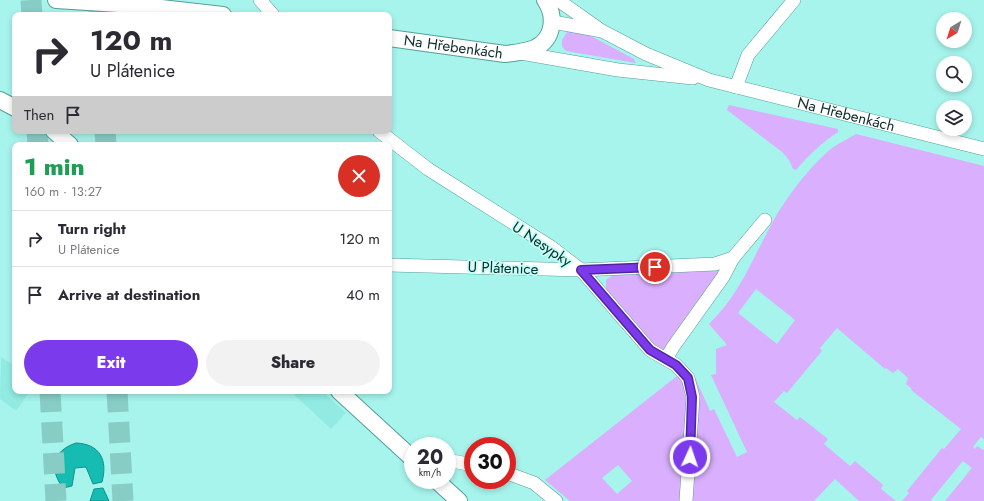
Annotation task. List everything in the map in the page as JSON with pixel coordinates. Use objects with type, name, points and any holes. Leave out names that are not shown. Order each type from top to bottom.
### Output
[{"type":"street","points":[[56,0],[135,5],[197,12]]},
{"type":"street","points":[[260,0],[270,12]]},
{"type":"street","points":[[545,0],[549,5],[553,22]]},
{"type":"street","points":[[558,0],[602,31]]},
{"type":"street","points":[[736,87],[748,55],[794,0]]},
{"type":"street","name":"Na Hřebenkách","points":[[519,53],[536,47],[547,38],[553,22],[602,31],[646,54],[709,80],[984,150]]},
{"type":"street","name":"Na Hřebenkách","points":[[392,38],[505,54],[519,53],[618,70],[709,80]]},
{"type":"street","points":[[0,100],[12,106]]},
{"type":"street","points":[[57,134],[67,142]]},
{"type":"street","name":"U Nesypky","points":[[383,134],[428,170],[551,247],[581,270],[650,350],[676,365],[688,378],[692,397],[684,499]]},
{"type":"street","points":[[666,359],[673,346],[723,277],[733,258],[765,220]]},
{"type":"street","name":"U Plátenice","points":[[392,265],[581,270],[715,264],[733,258]]},
{"type":"street","points":[[342,394],[404,450]]},
{"type":"street","points":[[516,476],[534,483],[556,501]]},
{"type":"street","points":[[446,489],[459,501]]},
{"type":"shaded area","points":[[576,28],[634,59],[636,63],[566,51],[562,47],[562,40],[569,29]]},
{"type":"shaded area","points":[[729,105],[838,129],[838,132],[826,140],[796,170],[793,169],[789,160],[782,152],[727,110]]},
{"type":"shaded area","points":[[856,134],[984,166],[984,439],[981,437],[973,447],[975,449],[977,446],[983,450],[984,449],[984,501],[945,501],[972,468],[963,461],[931,500],[932,501],[902,501],[909,493],[907,491],[942,448],[944,449],[961,429],[911,390],[912,389],[906,384],[908,378],[898,369],[893,373],[886,368],[885,369],[837,328],[820,348],[822,351],[787,393],[784,391],[774,402],[797,420],[800,417],[828,439],[824,444],[850,466],[855,461],[883,485],[881,489],[896,501],[859,501],[835,479],[814,501],[691,501],[694,375],[710,411],[714,409],[737,457],[747,452],[711,375],[716,374],[716,349],[727,345],[709,324],[729,302],[776,217],[798,184],[832,148]],"holes":[[[756,289],[795,320],[777,344],[738,313]]]},
{"type":"shaded area","points":[[722,269],[664,351],[659,352],[606,289],[606,280],[613,275]]},
{"type":"shaded area","points":[[1,357],[12,364],[12,394],[28,394],[16,411],[0,399]]},
{"type":"shaded area","points":[[679,372],[688,390],[683,501],[570,501],[545,480],[677,376]],"holes":[[[618,465],[632,481],[617,494],[602,478]]]},
{"type":"shaded area","points":[[293,394],[325,394],[346,413],[331,429]]},
{"type":"shaded area","points":[[76,443],[91,446],[100,455],[103,460],[104,467],[102,482],[93,484],[86,467],[75,468],[72,486],[63,488],[56,474],[55,461],[62,451],[68,446]]},
{"type":"shaded area","points":[[103,488],[109,501],[90,501],[94,489]]},
{"type":"tunnel","points":[[31,0],[32,12]]},
{"type":"tunnel","points":[[99,0],[99,12]]},
{"type":"tunnel","points":[[37,134],[38,142]]},
{"type":"tunnel","points":[[105,134],[106,142]]},
{"type":"tunnel","points":[[50,394],[56,501]]},
{"type":"tunnel","points":[[117,394],[123,501]]},
{"type":"route","points":[[655,267],[581,270],[622,315],[650,350],[676,365],[688,378],[692,397],[690,457]]}]
